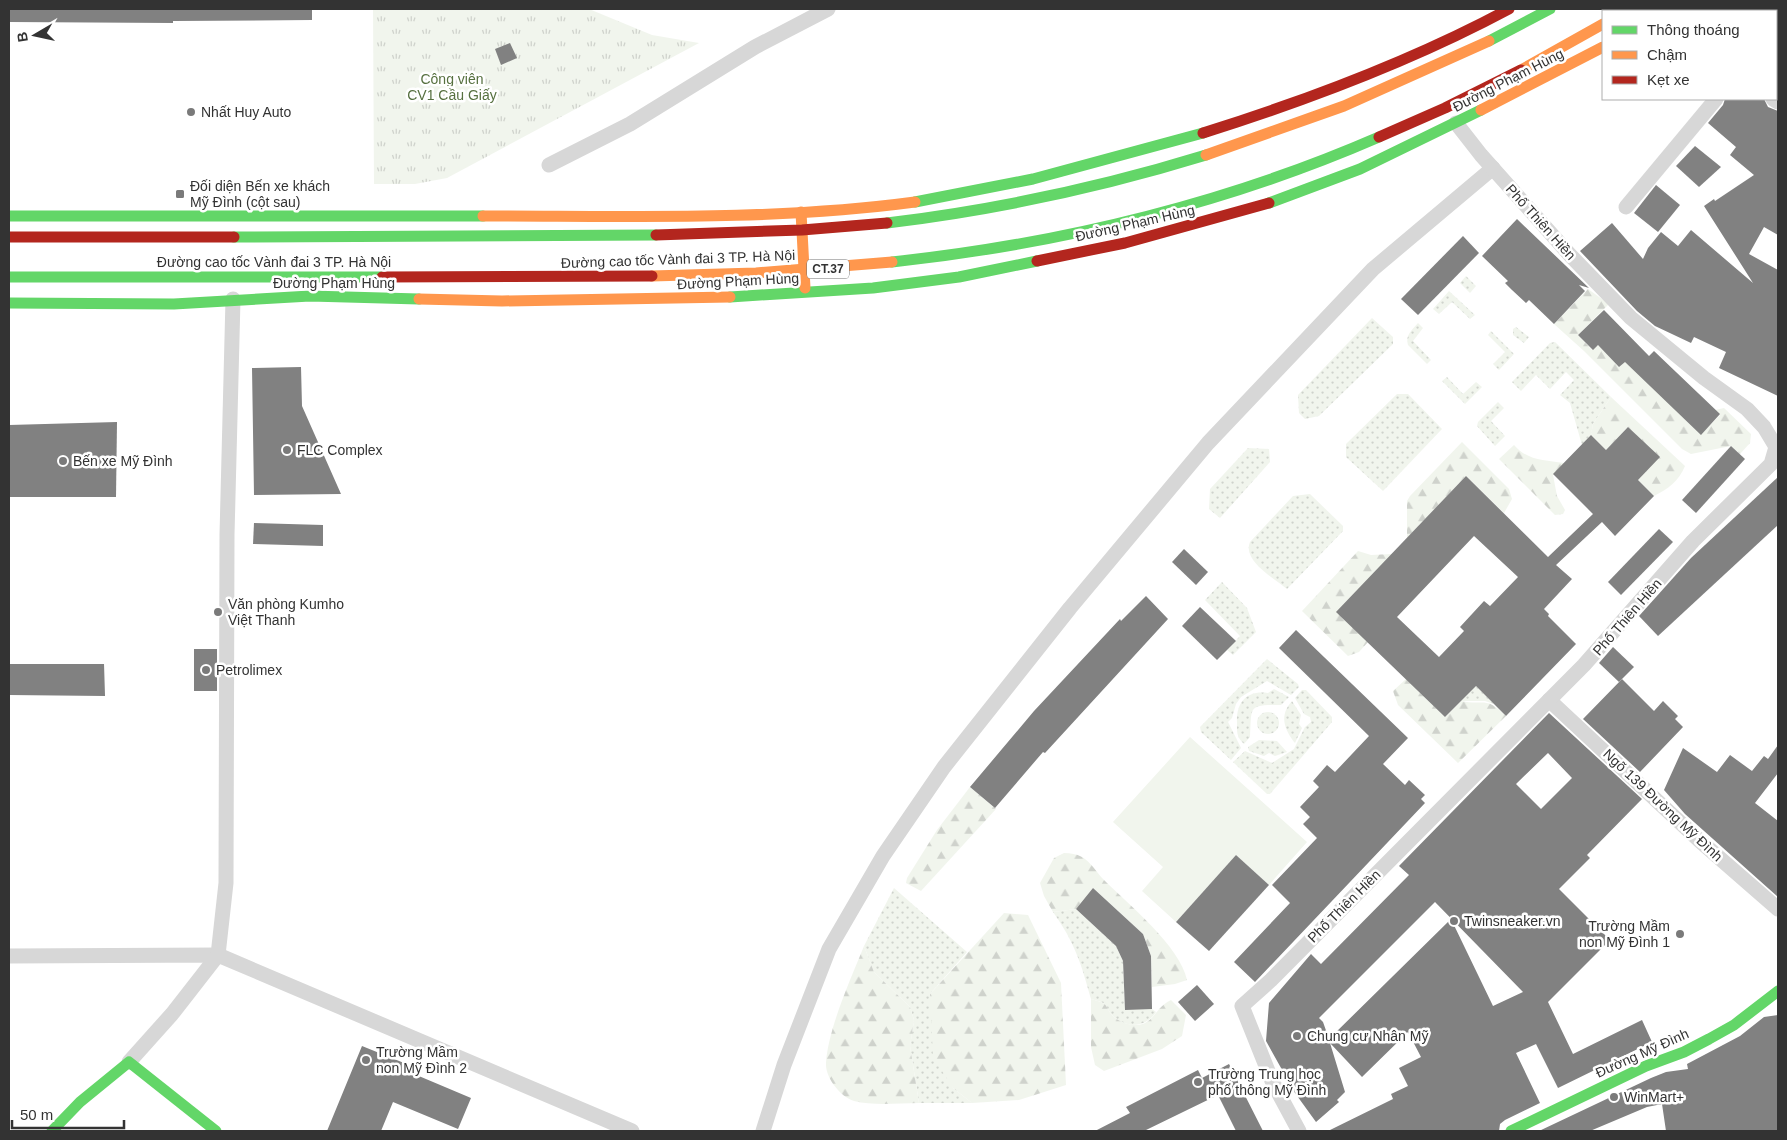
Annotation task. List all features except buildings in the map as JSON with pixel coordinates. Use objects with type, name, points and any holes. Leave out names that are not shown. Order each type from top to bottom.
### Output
[{"type":"main road","points":[[9,216],[707,216],[800,212],[901,204],[1016,183],[1145,152],[1223,128],[1323,94],[1468,32],[1509,9]]},
{"type":"main road","name":"Đường cao tốc Vành đai 3 TP. Hà Nội","points":[[9,237],[537,237],[730,234],[828,228],[926,218],[1042,198],[1136,177],[1236,147],[1331,113],[1424,72],[1550,9]]},
{"type":"main road","name":"Đường cao tốc Vành đai 3 TP. Hà Nội","points":[[9,277],[536,278],[731,275],[830,269],[942,256],[1040,240],[1146,216],[1248,186],[1345,151],[1450,105],[1551,55],[1602,25]]},
{"type":"main road","name":"Đường Phạm Hùng","points":[[9,303],[174,304],[232,299],[310,296],[502,301],[713,298],[873,288],[959,277],[1126,243],[1261,206],[1360,168],[1456,123],[1602,47]]},
{"type":"main road","points":[[800,212],[806,293]]},
{"type":"main road","name":"Đường Mỹ Đình","points":[[1511,1131],[1646,1066],[1684,1052],[1709,1039],[1734,1025],[1778,991]]},
{"type":"main road","points":[[52,1131],[80,1102],[129,1062],[216,1131]]},
{"type":"street","points":[[549,165],[630,124],[755,47],[828,9]]},
{"type":"street","points":[[1626,207],[1715,100]]},
{"type":"street","name":"Phố Thiên Hiền","points":[[1299,1131],[1272,1081],[1242,1006],[1271,980],[1584,665],[1693,541],[1771,464],[1776,447],[1764,427],[1747,409],[1704,378],[1632,318],[1570,255],[1456,123]]},
{"type":"street","points":[[763,1131],[784,1065],[829,948],[883,856],[944,767],[1070,608],[1208,443],[1373,269],[1493,168]]},
{"type":"street","points":[[129,1062],[172,1014],[218,955],[226,883],[227,545],[232,299]]},
{"type":"street","name":"Ngõ 139 Đường Mỹ Đình","points":[[1548,700],[1700,841],[1778,909]]},
{"type":"street","points":[[9,956],[218,955],[632,1131]]},
{"type":"green space","name":"Công viên CV1 Cầu Giấy","points":[[373,9],[589,9],[652,35],[699,43],[447,178],[415,184],[374,184]]},
{"type":"green space","points":[[1466,276],[1476,286],[1470,293],[1460,283]]},
{"type":"green space","points":[[1588,289],[1609,304],[1578,335],[1592,350],[1598,345],[1619,367],[1626,360],[1701,434],[1720,415],[1715,410],[1724,408],[1751,434],[1750,443],[1740,454],[1731,446],[1691,454],[1682,449],[1584,351],[1554,324]]},
{"type":"green space","points":[[1449,291],[1475,315],[1470,319],[1452,302],[1439,314],[1433,309]]},
{"type":"green space","points":[[1372,318],[1393,337],[1393,344],[1319,416],[1305,419],[1299,413],[1298,395]]},
{"type":"green space","points":[[1418,323],[1423,328],[1413,341],[1431,360],[1427,364],[1408,345],[1407,341],[1411,330]]},
{"type":"green space","points":[[1516,327],[1529,337],[1524,343],[1513,335],[1513,329]]},
{"type":"green space","points":[[1491,331],[1514,354],[1499,370],[1493,364],[1505,352],[1488,335]]},
{"type":"green space","points":[[1555,342],[1611,397],[1593,424],[1591,435],[1582,445],[1570,403],[1560,395],[1574,380],[1566,372],[1550,389],[1536,375],[1521,391],[1512,382],[1550,343]]},
{"type":"green space","points":[[1447,377],[1463,394],[1476,382],[1482,387],[1465,404],[1442,381]]},
{"type":"green space","points":[[1397,394],[1408,394],[1442,429],[1383,491],[1346,457],[1346,444]]},
{"type":"green space","points":[[1611,397],[1685,466],[1673,484],[1654,496],[1638,480],[1659,457],[1628,427],[1606,450],[1591,435],[1593,424]]},
{"type":"green space","points":[[1498,402],[1504,408],[1491,421],[1505,436],[1495,446],[1477,426],[1478,422]]},
{"type":"green space","points":[[1462,442],[1509,489],[1512,499],[1504,513],[1466,476],[1407,538],[1407,501]]},
{"type":"green space","points":[[1514,445],[1531,457],[1564,463],[1553,475],[1557,496],[1565,510],[1563,514],[1555,515],[1499,459]]},
{"type":"green space","points":[[1248,448],[1269,449],[1270,462],[1220,518],[1209,509],[1210,489]]},
{"type":"green space","points":[[1310,494],[1343,526],[1343,531],[1287,589],[1255,562],[1249,549],[1250,542],[1293,496]]},
{"type":"green space","points":[[1358,551],[1371,555],[1392,554],[1368,642],[1359,652],[1348,656],[1302,611]]},
{"type":"green space","points":[[1222,582],[1247,608],[1256,632],[1233,655],[1227,650],[1240,636],[1205,600]]},
{"type":"green space","points":[[1267,659],[1298,684],[1299,687],[1291,695],[1267,681],[1241,697],[1236,704],[1232,718],[1228,722],[1241,748],[1231,760],[1201,732],[1200,727]]},
{"type":"green space","points":[[1465,675],[1494,704],[1485,701],[1461,701],[1473,688]]},
{"type":"green space","points":[[1406,679],[1445,717],[1461,701],[1489,703],[1506,716],[1458,763],[1398,705],[1393,691]]},
{"type":"green space","points":[[1274,689],[1289,697],[1281,705],[1262,706],[1254,709],[1251,719],[1250,737],[1244,744],[1237,731],[1238,709],[1241,703],[1254,693],[1268,693]]},
{"type":"green space","points":[[1302,690],[1306,690],[1332,717],[1332,722],[1270,794],[1267,794],[1233,762],[1245,751],[1272,763],[1294,749],[1305,727],[1311,722],[1310,717],[1304,714],[1295,698]]},
{"type":"green space","points":[[1292,701],[1301,715],[1299,724],[1302,728],[1295,743],[1288,732],[1284,717]]},
{"type":"green space","points":[[1268,712],[1276,715],[1279,723],[1276,731],[1268,734],[1260,731],[1257,723],[1260,715]]},
{"type":"green space","points":[[1190,737],[1307,842],[1269,885],[1236,855],[1176,922],[1142,891],[1163,867],[1113,822]]},
{"type":"green space","points":[[1259,740],[1277,741],[1287,752],[1275,756],[1269,753],[1264,756],[1249,751],[1248,747]]},
{"type":"green space","points":[[970,787],[996,809],[921,891],[906,883],[907,878],[937,830]]},
{"type":"green space","points":[[1064,853],[1076,854],[1085,859],[1152,926],[1174,953],[1187,980],[1175,984],[1152,987],[1151,956],[1143,934],[1093,888],[1076,909],[1053,912],[1044,896],[1040,883],[1054,858]]},
{"type":"green space","points":[[894,888],[967,952],[930,994],[953,1088],[972,1103],[919,1103],[910,1046],[914,1020],[910,1007],[874,972],[864,946]]},
{"type":"green space","points":[[1076,909],[1116,946],[1123,961],[1125,1009],[1152,1009],[1156,1012],[1147,1021],[1136,1025],[1123,1023],[1112,1015],[1104,1004],[1091,999],[1076,954],[1067,934],[1053,912]]},
{"type":"green space","points":[[1004,913],[1028,915],[1061,983],[1066,1085],[1019,1100],[972,1103],[953,1088],[933,1057],[930,994]]},
{"type":"green space","points":[[864,946],[874,972],[910,1007],[914,1020],[910,1046],[919,1103],[878,1104],[854,1101],[834,1086],[828,1074],[826,1063],[831,1035]]},
{"type":"green space","points":[[1091,999],[1104,1004],[1112,1015],[1119,1020],[1127,1024],[1136,1025],[1149,1021],[1171,1000],[1186,1015],[1182,1036],[1162,1049],[1104,1071],[1095,1065],[1091,1047]]},
{"type":"traffic: fast","points":[[1489,41],[1550,9]]},
{"type":"traffic: fast","points":[[1269,203],[1360,169],[1481,110]]},
{"type":"traffic: fast","points":[[915,202],[1033,179],[1203,133]]},
{"type":"traffic: fast","points":[[892,262],[1016,244],[1140,218],[1261,182],[1321,161],[1379,137]]},
{"type":"traffic: fast","points":[[887,223],[927,218],[1048,196],[1167,167],[1206,155]]},
{"type":"traffic: fast","points":[[9,216],[483,216]]},
{"type":"traffic: fast","points":[[234,237],[656,235]]},
{"type":"traffic: fast","points":[[730,297],[873,288],[959,277],[1037,261]]},
{"type":"traffic: fast","points":[[9,277],[382,277]]},
{"type":"traffic: fast","points":[[9,303],[174,304],[310,296],[419,299]]},
{"type":"traffic: fast","points":[[1511,1131],[1646,1066],[1684,1052],[1709,1039],[1734,1025],[1778,991]]},
{"type":"traffic: fast","points":[[52,1131],[80,1102],[129,1062],[216,1131]]},
{"type":"traffic: slow","points":[[1521,70],[1602,25]]},
{"type":"traffic: slow","points":[[1206,155],[1344,106],[1489,41]]},
{"type":"traffic: slow","points":[[1481,110],[1602,48]]},
{"type":"traffic: slow","points":[[483,216],[645,217],[753,215],[861,208],[915,202]]},
{"type":"traffic: slow","points":[[801,212],[805,288]]},
{"type":"traffic: slow","points":[[652,276],[756,273],[892,262]]},
{"type":"traffic: slow","points":[[419,299],[502,301],[730,297]]},
{"type":"traffic: jam","points":[[1203,133],[1359,78],[1435,46],[1509,9]]},
{"type":"traffic: jam","points":[[1379,137],[1445,108],[1521,70]]},
{"type":"traffic: jam","points":[[1037,261],[1125,243],[1269,203]]},
{"type":"traffic: jam","points":[[656,235],[802,230],[887,223]]},
{"type":"traffic: jam","points":[[9,237],[234,237]]},
{"type":"traffic: jam","points":[[382,277],[652,276]]},
{"type":"place","name":"Nhất Huy Auto","points":[[191,112]]},
{"type":"place","name":"Đối diện Bến xe khách Mỹ Đình (cột sau)","points":[[180,194]]},
{"type":"place","name":"FLC Complex","points":[[287,450]]},
{"type":"place","name":"Bến xe Mỹ Đình","points":[[63,461]]},
{"type":"place","name":"Văn phòng Kumho Việt Thanh","points":[[218,612]]},
{"type":"place","name":"Petrolimex","points":[[206,670]]},
{"type":"place","name":"Twinsneaker.vn","points":[[1454,921]]},
{"type":"place","name":"Trường Mầm non Mỹ Đình 1","points":[[1680,934]]},
{"type":"place","name":"Chung cư Nhân Mỹ","points":[[1297,1036]]},
{"type":"place","name":"Trường Mầm non Mỹ Đình 2","points":[[366,1060]]},
{"type":"place","name":"Trường Trung học phổ thông Mỹ Đình","points":[[1198,1082]]},
{"type":"place","name":"WinMart+","points":[[1614,1097]]}]
